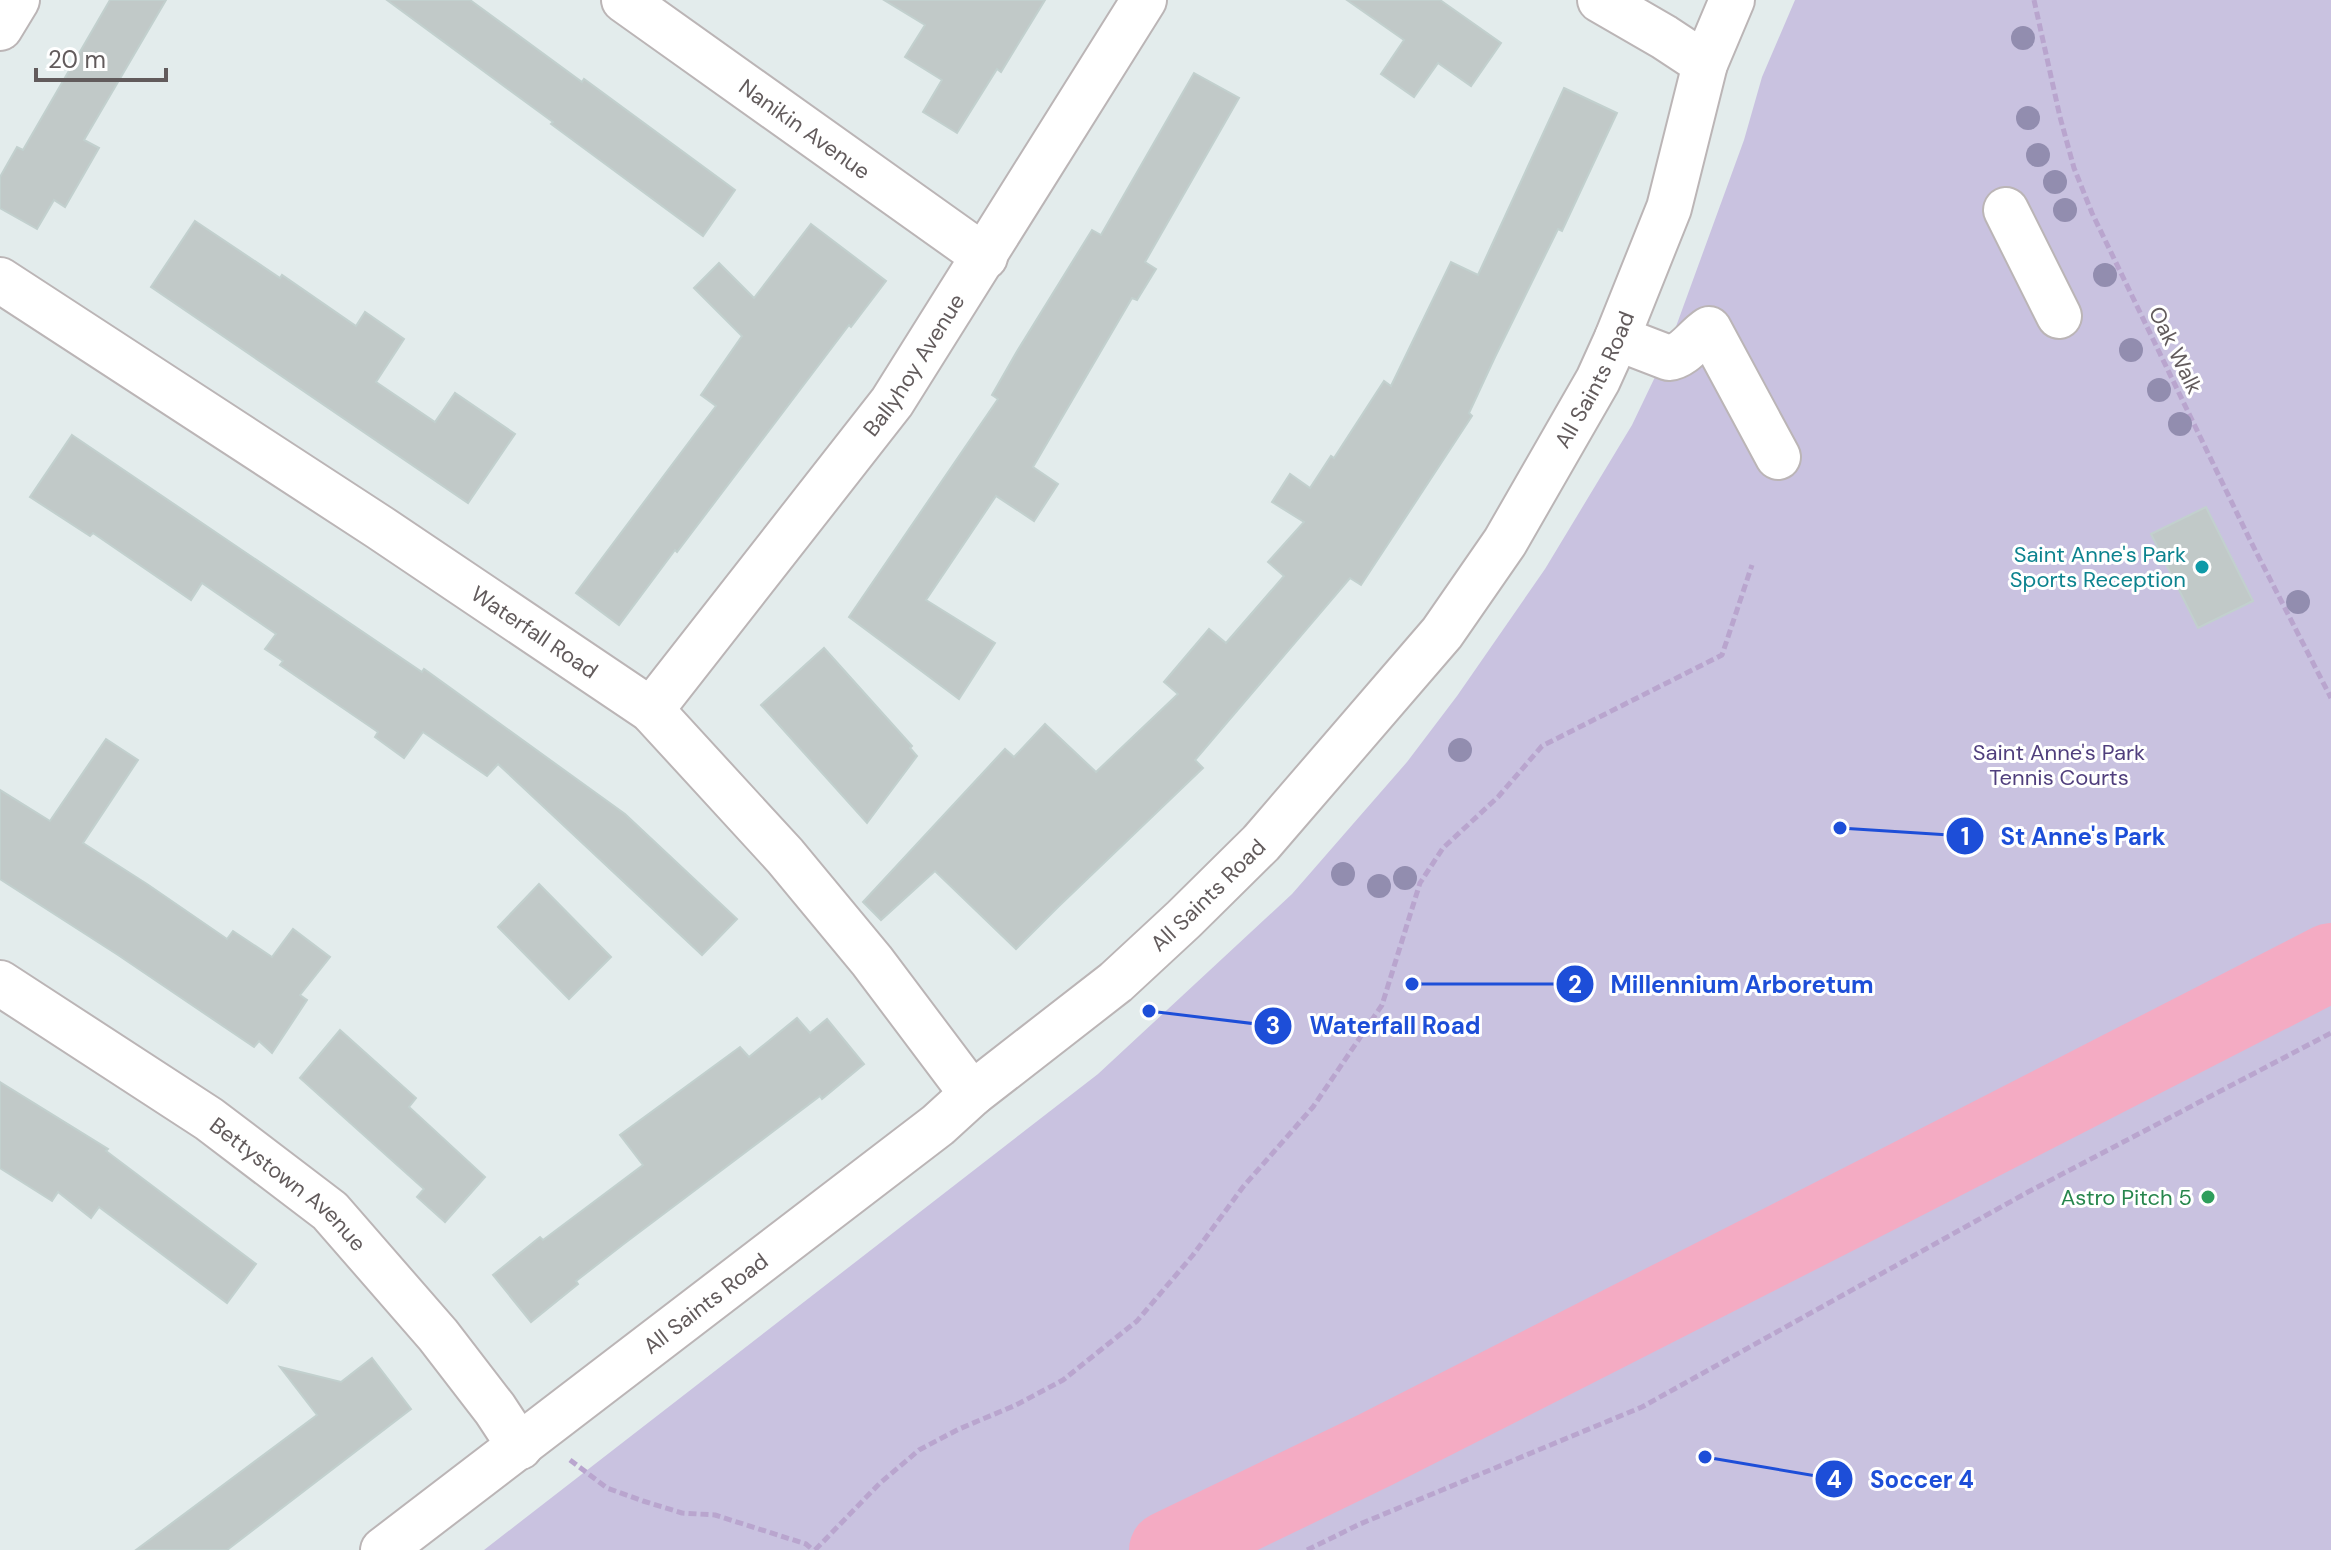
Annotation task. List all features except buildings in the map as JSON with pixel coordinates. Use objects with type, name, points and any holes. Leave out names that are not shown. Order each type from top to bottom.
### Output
[{"type":"street","points":[[0,28],[17,0]]},
{"type":"street","name":"Nanikin Avenue","points":[[624,0],[985,257]]},
{"type":"street","name":"Ballyhoy Avenue","points":[[651,710],[892,402],[1144,0]]},
{"type":"street","points":[[1600,0],[1705,64]]},
{"type":"street","name":"All Saints Road","points":[[383,1550],[938,1125],[972,1094],[1116,982],[1261,843],[1442,633],[1505,542],[1598,380],[1669,208],[1705,64],[1732,0]]},
{"type":"street","points":[[2006,210],[2059,316]]},
{"type":"street","name":"Waterfall Road","points":[[0,280],[379,527],[651,710],[785,856],[872,961],[972,1094]]},
{"type":"street","points":[[1617,338],[1675,358],[1709,329],[1778,457]]},
{"type":"street","name":"Bettystown Avenue","points":[[0,983],[209,1119],[330,1211],[438,1335],[495,1409],[531,1439]]},
{"type":"path","name":"Oak Walk","points":[[2034,0],[2060,117],[2074,168],[2092,213],[2243,526],[2331,698]]},
{"type":"path","points":[[531,1439],[567,1458],[607,1488],[682,1513],[715,1515],[806,1544],[814,1550],[880,1483],[919,1450],[1063,1380],[1137,1321],[1193,1255],[1243,1187],[1313,1107],[1382,1005],[1420,883],[1443,848],[1498,797],[1542,746],[1722,655],[1752,565]]},
{"type":"path","points":[[1307,1550],[1360,1524],[1642,1407],[2028,1192],[2331,1033]]},
{"type":"green space","name":"Saint Anne's Park Tennis Courts","points":[[1795,0],[2331,0],[2331,1550],[484,1550],[1098,1074],[1292,894],[1407,762],[1545,569],[1632,425],[1666,354],[1744,140],[1762,77]]},
{"type":"waterway","points":[[1168,1550],[1375,1450],[2331,962]]},
{"type":"place","name":"Saint Anne's Park Sports Reception","points":[[2202,567]]},
{"type":"place","name":"St Anne's Park","points":[[1840,828]]},
{"type":"place","name":"Millennium Arboretum","points":[[1412,984]]},
{"type":"place","name":"Waterfall Road","points":[[1149,1011]]},
{"type":"place","name":"Astro Pitch 5","points":[[2208,1197]]},
{"type":"place","name":"Soccer 4","points":[[1705,1457]]}]
